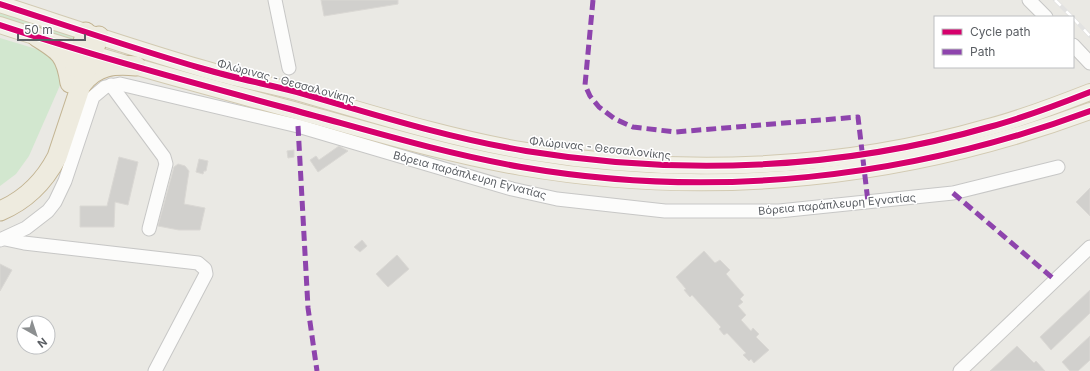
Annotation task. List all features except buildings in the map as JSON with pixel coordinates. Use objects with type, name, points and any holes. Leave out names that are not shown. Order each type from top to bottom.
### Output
[{"type":"highway","points":[[37,37],[59,52],[66,61],[76,85]]},
{"type":"highway","points":[[0,212],[12,206],[31,192],[47,174],[57,157],[76,85],[90,43]]},
{"type":"highway","points":[[0,200],[12,194],[29,181],[40,166],[49,149],[76,85],[92,73],[109,66],[136,66]]},
{"type":"main road","name":"Φλώρινας - Θεσσαλονίκης","points":[[0,4],[90,43],[136,66],[412,143],[466,156],[529,168],[626,180],[688,182],[776,180],[856,173],[938,158],[997,143],[1090,112]]},
{"type":"main road","name":"Φλώρινας - Θεσσαλονίκης","points":[[0,25],[37,37],[90,43],[207,70],[293,91],[418,127],[471,140],[525,151],[626,163],[689,166],[744,165],[875,152],[932,142],[989,128],[1044,110],[1090,92]]},
{"type":"street","points":[[275,0],[289,68]]},
{"type":"street","points":[[1030,0],[1045,16]]},
{"type":"street","points":[[1074,46],[1090,63]]},
{"type":"street","points":[[3,239],[36,221],[55,202],[66,181],[93,97],[105,87],[111,85],[164,156],[166,164],[149,229]]},
{"type":"street","name":"Βόρεια παράπλευρη Εγνατίας","points":[[111,85],[130,86],[298,126],[512,189],[557,199],[666,211],[779,211],[953,193],[1058,167]]},
{"type":"street","points":[[3,239],[24,243],[173,259],[201,264],[205,269],[206,274],[155,371]]},
{"type":"street","points":[[960,371],[1090,246]]},
{"type":"green space","points":[[0,12],[68,34],[74,38],[73,42],[0,19]]},
{"type":"green space","points":[[0,38],[43,51],[52,58],[60,69],[61,83],[29,156],[16,174],[0,186]]},
{"type":"railway","points":[[1055,0],[1071,16]]},
{"type":"railway","points":[[1074,19],[1090,36]]},
{"type":"marked path","points":[[593,0],[585,85],[590,96],[599,107],[615,119],[633,127],[675,132],[858,117],[868,202]]},
{"type":"marked path","points":[[298,126],[308,308],[317,371]]},
{"type":"marked path","points":[[953,193],[1055,280]]},
{"type":"cycle path","points":[[0,4],[204,69],[297,92],[439,132],[497,146],[526,151],[584,159],[642,164],[700,166],[759,164],[817,160],[875,152],[933,141],[1002,123],[1040,111],[1090,92]]},
{"type":"cycle path","points":[[0,25],[142,68],[432,148],[521,167],[593,177],[665,182],[737,182],[809,177],[880,167],[951,153],[1021,134],[1090,111]]}]
